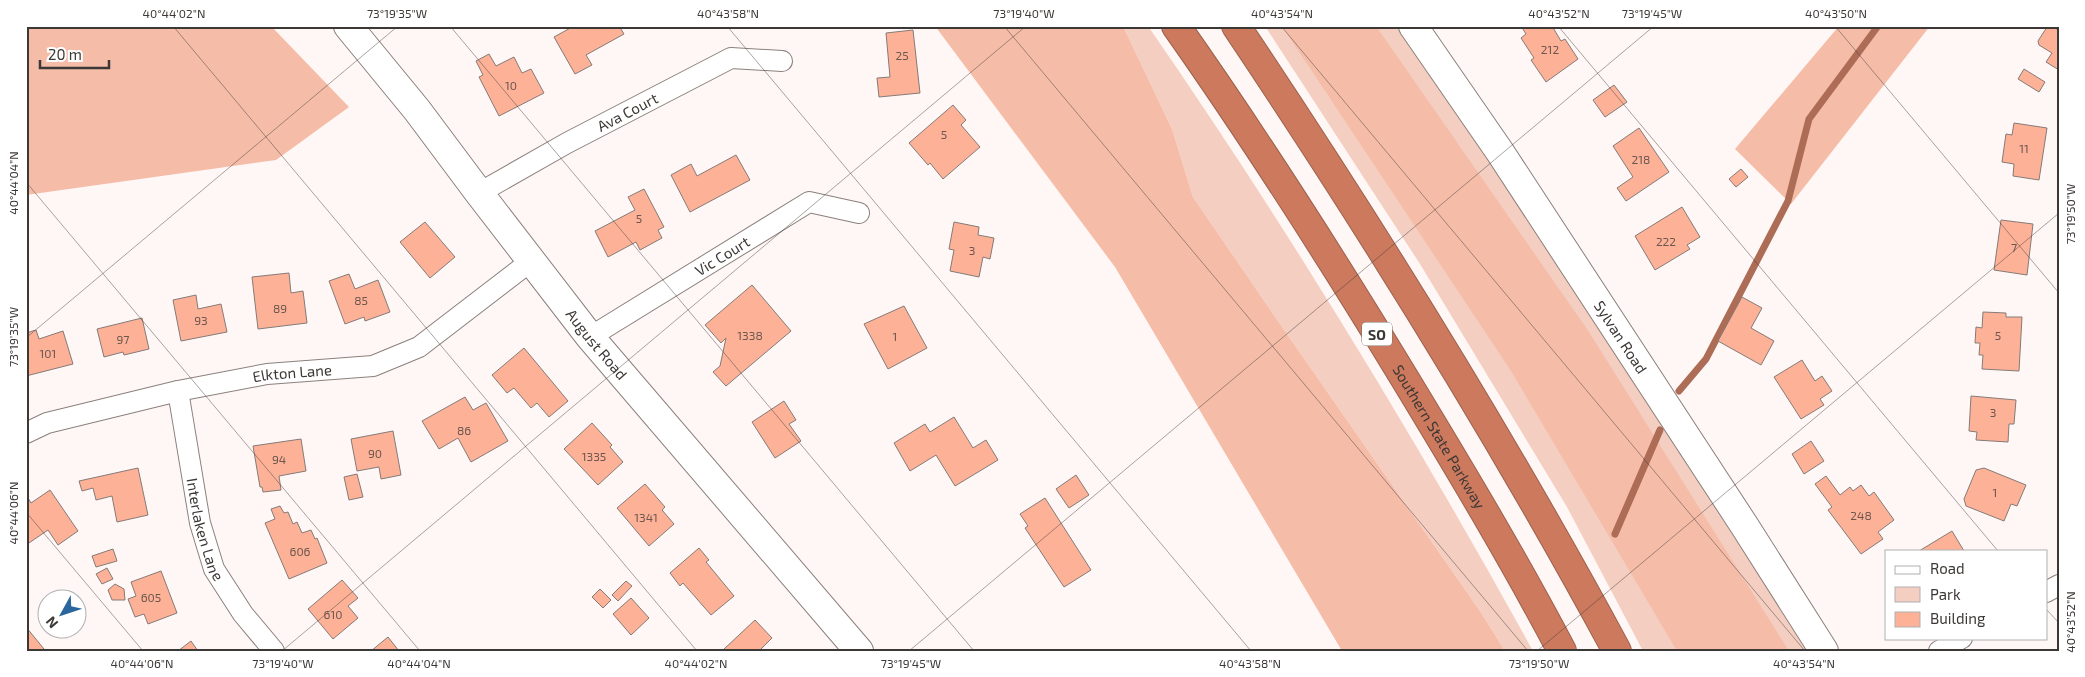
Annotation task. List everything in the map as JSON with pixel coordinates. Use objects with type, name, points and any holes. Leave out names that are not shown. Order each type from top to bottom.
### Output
[{"type":"highway","name":"Southern State Parkway","points":[[1176,26],[1283,186],[1376,332],[1505,546],[1562,651]]},
{"type":"highway","points":[[1236,26],[1333,173],[1466,385],[1546,521],[1617,651]]},
{"type":"street","name":"August Road","points":[[348,26],[417,110],[590,337],[856,650]]},
{"type":"street","name":"Sylvan Road","points":[[1413,26],[1500,152],[1744,525],[1824,651]]},
{"type":"street","name":"Ava Court","points":[[479,193],[567,143],[731,58],[782,61]]},
{"type":"street","name":"Vic Court","points":[[590,337],[809,202],[859,213]]},
{"type":"street","name":"Elkton Lane","points":[[26,433],[47,423],[178,390],[267,374],[373,366],[419,347],[531,261]]},
{"type":"street","name":"Interlaken Lane","points":[[178,390],[200,523],[214,569],[243,614],[274,651]]},
{"type":"street","points":[[1939,651],[1958,640]]},
{"type":"green space","points":[[1123,26],[1148,26],[1250,178],[1396,412],[1533,651],[1505,651],[1482,614],[1193,197],[1172,129]]},
{"type":"green space","points":[[1265,26],[1402,26],[1811,651],[1643,651],[1567,507],[1420,264]]},
{"type":"shaded area","points":[[26,26],[271,26],[349,107],[276,160],[26,195]]},
{"type":"shaded area","points":[[935,26],[1123,26],[1172,129],[1193,197],[1482,614],[1505,651],[1342,651],[1115,267]]},
{"type":"shaded area","points":[[1282,26],[1376,26],[1589,332],[1789,651],[1677,651],[1511,371]]},
{"type":"shaded area","points":[[1839,26],[1930,26],[1791,204],[1735,149]]},
{"type":"building","points":[[574,26],[619,26],[624,34],[586,55],[592,65],[575,74],[554,37]]},
{"type":"building","points":[[1521,26],[1552,26],[1561,41],[1565,39],[1578,59],[1546,82],[1531,60],[1534,58],[1521,38],[1526,34]]},
{"type":"building","points":[[2052,26],[2058,30],[2059,28],[2059,70],[2046,62],[2052,53],[2039,45],[2038,41],[2047,27]]},
{"type":"building","points":[[913,30],[920,93],[879,97],[877,78],[890,77],[886,33]]},
{"type":"building","points":[[489,54],[496,66],[514,57],[522,73],[531,69],[544,93],[499,116],[479,77],[483,75],[476,61]]},
{"type":"building","points":[[2024,69],[2045,82],[2039,92],[2018,79]]},
{"type":"building","points":[[1614,85],[1627,102],[1605,117],[1593,100]]},
{"type":"building","points":[[953,105],[966,120],[961,125],[980,147],[943,179],[930,163],[928,165],[909,143]]},
{"type":"building","points":[[2014,123],[2047,128],[2039,180],[2013,176],[2014,164],[2002,162],[2006,134],[2012,135]]},
{"type":"building","points":[[1639,128],[1669,172],[1626,201],[1617,188],[1633,177],[1613,146]]},
{"type":"building","points":[[736,155],[750,180],[690,212],[671,175],[691,164],[697,176]]},
{"type":"building","points":[[1741,169],[1748,177],[1736,187],[1729,179]]},
{"type":"building","points":[[644,189],[664,227],[658,230],[662,238],[640,250],[636,242],[608,257],[595,231],[635,210],[628,197]]},
{"type":"building","points":[[1682,207],[1700,237],[1687,245],[1690,249],[1655,270],[1635,236]]},
{"type":"building","points":[[2001,220],[2033,224],[2027,275],[1994,270]]},
{"type":"building","points":[[425,222],[455,257],[430,278],[400,242]]},
{"type":"building","points":[[954,222],[979,227],[978,235],[994,238],[990,259],[983,257],[979,277],[950,271],[954,250],[949,249]]},
{"type":"building","points":[[289,273],[291,293],[303,291],[307,323],[258,329],[252,277]]},
{"type":"building","points":[[349,274],[355,289],[378,280],[390,312],[365,321],[364,317],[345,324],[329,281]]},
{"type":"building","points":[[752,285],[791,331],[726,386],[713,372],[720,366],[726,338],[721,343],[705,325]]},
{"type":"building","points":[[196,295],[198,309],[221,304],[227,332],[181,341],[173,300]]},
{"type":"building","points":[[1742,297],[1762,308],[1751,328],[1774,341],[1761,365],[1718,341]]},
{"type":"building","points":[[904,306],[927,348],[888,369],[864,324]]},
{"type":"building","points":[[1983,312],[2006,313],[2006,317],[2022,317],[2019,371],[1982,369],[1983,355],[1979,355],[1980,343],[1975,343],[1976,327],[1982,328]]},
{"type":"building","points":[[142,318],[149,349],[124,355],[123,352],[104,357],[97,329]]},
{"type":"building","points":[[36,330],[39,339],[63,331],[73,364],[26,376],[26,333]]},
{"type":"building","points":[[524,348],[568,401],[549,417],[537,403],[531,408],[514,388],[507,393],[492,375]]},
{"type":"building","points":[[1802,360],[1815,381],[1822,376],[1832,391],[1820,399],[1824,405],[1801,419],[1774,377]]},
{"type":"building","points":[[1971,396],[2016,400],[2014,424],[2009,424],[2008,442],[1976,440],[1977,432],[1969,431]]},
{"type":"building","points":[[465,397],[473,410],[486,403],[508,441],[471,462],[458,438],[439,449],[422,421]]},
{"type":"building","points":[[784,401],[796,420],[789,424],[801,441],[775,458],[752,422]]},
{"type":"building","points":[[954,417],[973,448],[986,440],[998,460],[955,486],[936,455],[910,471],[894,443],[925,424],[930,432]]},
{"type":"building","points":[[592,423],[612,445],[610,447],[623,462],[598,485],[564,449]]},
{"type":"building","points":[[393,431],[401,475],[381,479],[379,467],[357,471],[351,439]]},
{"type":"building","points":[[301,439],[306,471],[279,476],[281,490],[263,492],[262,487],[260,487],[253,446]]},
{"type":"building","points":[[1811,441],[1824,461],[1804,474],[1792,454]]},
{"type":"building","points":[[138,468],[148,515],[117,522],[112,496],[96,500],[93,488],[82,491],[79,481]]},
{"type":"building","points":[[1984,468],[2026,485],[2017,506],[2011,504],[2004,521],[1966,506],[1964,499],[1976,470]]},
{"type":"building","points":[[357,474],[363,497],[349,500],[344,477]]},
{"type":"building","points":[[1076,475],[1089,495],[1069,508],[1056,489]]},
{"type":"building","points":[[1826,476],[1840,495],[1850,487],[1853,491],[1861,485],[1869,496],[1874,492],[1894,520],[1878,532],[1883,539],[1861,554],[1828,510],[1832,507],[1815,484]]},
{"type":"building","points":[[645,484],[665,507],[662,510],[674,524],[649,546],[617,508]]},
{"type":"building","points":[[50,490],[78,531],[58,545],[48,530],[26,545],[26,499],[28,498],[31,503]]},
{"type":"building","points":[[1045,498],[1091,570],[1064,587],[1025,528],[1028,526],[1020,514]]},
{"type":"building","points":[[280,506],[284,513],[288,512],[293,524],[297,522],[302,533],[311,530],[315,539],[317,538],[327,563],[289,579],[265,523],[275,519],[271,509]]},
{"type":"building","points":[[1952,531],[1963,550],[1921,550]]},
{"type":"building","points":[[699,548],[709,560],[706,562],[734,596],[711,615],[683,583],[680,586],[670,573]]},
{"type":"building","points":[[113,549],[117,561],[96,567],[92,556]]},
{"type":"building","points":[[107,568],[113,579],[102,584],[96,574]]},
{"type":"building","points":[[161,571],[177,613],[148,624],[144,614],[135,617],[128,599],[136,596],[131,582]]},
{"type":"building","points":[[342,580],[358,598],[348,606],[358,618],[333,639],[308,609]]},
{"type":"building","points":[[626,581],[632,586],[618,601],[612,595]]},
{"type":"building","points":[[115,584],[124,589],[125,600],[112,600],[108,590]]},
{"type":"building","points":[[600,589],[611,600],[603,608],[592,597]]},
{"type":"building","points":[[631,598],[649,618],[631,635],[613,614]]},
{"type":"building","points":[[755,620],[772,638],[759,651],[723,650]]},
{"type":"building","points":[[26,627],[44,649],[41,651],[26,651]]},
{"type":"building","points":[[388,637],[399,651],[371,651]]},
{"type":"building","points":[[191,641],[198,651],[178,651]]},
{"type":"waterway","points":[[1679,391],[1706,359],[1788,201],[1809,119],[1878,26]]},
{"type":"waterway","points":[[1615,534],[1660,430]]}]
